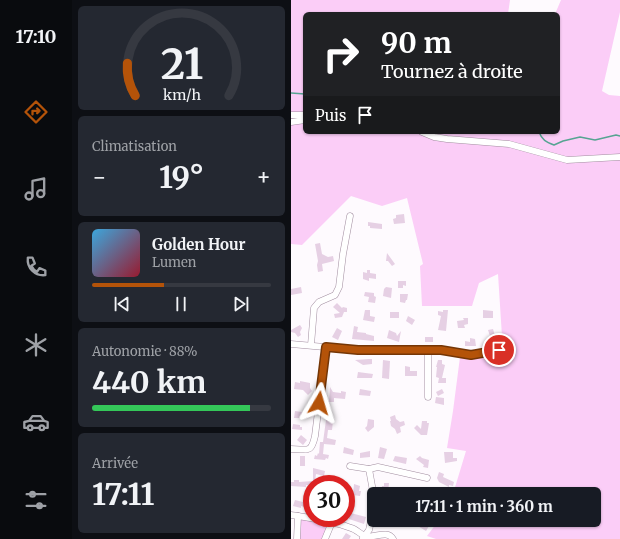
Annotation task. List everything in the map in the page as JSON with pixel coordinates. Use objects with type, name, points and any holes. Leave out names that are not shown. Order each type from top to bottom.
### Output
[{"type":"street","points":[[291,115],[303,115]]},
{"type":"street","points":[[291,122],[303,120]]},
{"type":"street","points":[[427,134],[447,139],[509,144],[567,160],[620,157]]},
{"type":"street","points":[[311,345],[314,308],[319,302],[335,295],[338,290],[350,216]]},
{"type":"street","points":[[291,344],[358,350],[441,350],[471,355],[499,350]]},
{"type":"street","points":[[291,449],[311,449],[313,447],[326,347]]},
{"type":"street","points":[[428,350],[428,397]]},
{"type":"street","points":[[350,466],[369,469],[379,467],[403,474],[427,478]]},
{"type":"street","points":[[369,469],[372,487]]},
{"type":"street","points":[[294,515],[297,539]]},
{"type":"street","points":[[325,539],[330,527]]},
{"type":"street","points":[[350,527],[353,528],[364,538]]},
{"type":"street","points":[[364,538],[370,527]]},
{"type":"street","points":[[364,538],[387,534],[393,539]]},
{"type":"shaded area","points":[[291,0],[510,0],[508,12],[303,12],[303,134],[560,134],[560,12],[556,12],[561,0],[620,0],[620,12],[602,91],[609,95],[620,96],[620,539],[436,539],[427,536],[434,527],[601,527],[601,487],[455,487],[466,451],[447,448],[460,357],[472,358],[503,352],[498,274],[479,283],[472,306],[422,306],[420,266],[423,264],[407,198],[382,206],[351,196],[302,245],[291,244]]},
{"type":"shaded area","points":[[303,519],[303,527],[327,527],[322,539],[299,539],[301,520]]},
{"type":"building","points":[[404,214],[405,223],[394,224],[393,219],[396,218],[396,215]]},
{"type":"building","points":[[368,222],[382,224],[382,229],[370,228],[370,226],[368,226]]},
{"type":"building","points":[[320,243],[322,254],[328,257],[333,256],[334,261],[322,264],[323,271],[318,272],[315,244]]},
{"type":"building","points":[[387,253],[395,264],[392,266],[388,261],[386,261]]},
{"type":"building","points":[[367,270],[370,270],[370,273],[376,274],[376,279],[369,278],[369,281],[363,279],[363,272],[367,273]]},
{"type":"building","points":[[398,281],[406,281],[406,286],[403,285],[403,288],[398,288]]},
{"type":"building","points":[[301,287],[302,293],[291,295],[291,289]]},
{"type":"building","points":[[386,287],[392,288],[391,298],[383,296],[384,289]]},
{"type":"building","points":[[365,292],[374,293],[374,296],[376,297],[375,303],[368,302],[369,297],[364,296]]},
{"type":"building","points":[[400,294],[408,294],[405,303],[400,302]]},
{"type":"building","points":[[337,303],[342,308],[347,308],[347,312],[344,312],[342,317],[335,318],[334,314],[340,313],[333,307]]},
{"type":"building","points":[[365,310],[370,310],[370,316],[375,317],[374,322],[363,320]]},
{"type":"building","points":[[443,310],[448,310],[446,331],[438,330],[441,316],[438,315],[438,311],[443,312]]},
{"type":"building","points":[[483,310],[493,311],[493,318],[483,318]]},
{"type":"building","points":[[390,312],[399,312],[399,318],[390,318]]},
{"type":"building","points":[[408,316],[415,320],[412,325],[406,321]]},
{"type":"building","points":[[463,318],[468,318],[468,324],[464,325],[465,328],[458,328],[457,321],[464,320]]},
{"type":"building","points":[[300,325],[302,328],[300,332],[301,335],[298,337],[295,333],[291,332],[291,330]]},
{"type":"building","points":[[354,326],[358,327],[357,332],[374,336],[374,341],[352,339]]},
{"type":"building","points":[[337,328],[342,331],[338,340],[332,337]]},
{"type":"building","points":[[493,329],[496,343],[490,345],[488,330]]},
{"type":"building","points":[[389,330],[396,333],[397,336],[401,331],[399,342],[387,338]]},
{"type":"building","points":[[425,337],[433,337],[433,342],[425,342]]},
{"type":"building","points":[[470,338],[475,339],[476,346],[465,346],[465,341],[470,342]]},
{"type":"building","points":[[372,359],[372,364],[363,365],[355,360]]},
{"type":"building","points":[[383,360],[390,361],[389,379],[382,378]]},
{"type":"building","points":[[438,360],[442,360],[442,364],[445,365],[442,378],[446,378],[446,383],[438,383],[439,378],[436,377],[436,367]]},
{"type":"building","points":[[405,366],[410,367],[410,371],[417,371],[417,376],[405,376]]},
{"type":"building","points":[[358,372],[373,374],[372,378],[357,378]]},
{"type":"building","points":[[300,381],[310,383],[310,388],[312,391],[308,395],[303,390],[294,389],[295,382],[300,383]]},
{"type":"building","points":[[330,387],[333,392],[346,392],[345,399],[334,398],[334,402],[329,402]]},
{"type":"building","points":[[360,389],[371,391],[370,396],[359,395]]},
{"type":"building","points":[[442,389],[444,393],[438,396],[436,392]]},
{"type":"building","points":[[436,397],[444,398],[444,405],[435,403]]},
{"type":"building","points":[[295,411],[307,414],[307,418],[294,418]]},
{"type":"building","points":[[395,415],[396,419],[400,422],[404,421],[405,425],[400,427],[401,432],[397,434],[395,429],[391,426],[390,421],[390,417]]},
{"type":"building","points":[[368,419],[374,420],[374,427],[368,432],[365,428],[367,426]]},
{"type":"building","points":[[326,420],[333,421],[332,430],[328,430],[327,438],[336,440],[335,445],[324,444],[323,454],[329,455],[328,459],[314,459],[315,455],[317,456],[318,453],[319,454],[320,442],[323,442]]},
{"type":"building","points":[[422,421],[427,421],[427,423],[429,423],[427,435],[421,435],[414,428],[417,425],[421,429]]},
{"type":"building","points":[[293,424],[300,425],[302,430],[292,429]]},
{"type":"building","points":[[301,435],[307,440],[303,445],[297,440]]},
{"type":"building","points":[[344,447],[354,450],[353,455],[343,453]]},
{"type":"building","points":[[380,447],[387,449],[384,459],[378,458]]},
{"type":"building","points":[[370,451],[370,457],[360,458],[360,453]]},
{"type":"building","points":[[444,452],[453,452],[453,458],[457,458],[457,461],[445,463]]},
{"type":"building","points":[[300,456],[305,456],[305,466],[300,466]]},
{"type":"building","points":[[395,456],[407,458],[406,464],[393,461]]},
{"type":"building","points":[[420,456],[429,460],[428,468],[423,467],[424,465],[416,459]]},
{"type":"building","points":[[313,468],[325,471],[324,475],[313,475]]},
{"type":"building","points":[[439,472],[444,474],[443,477],[454,482],[453,486],[449,485],[449,487],[439,482],[437,478]]},
{"type":"building","points":[[294,480],[299,480],[299,482],[303,482],[303,487],[291,486],[291,482],[294,482]]},
{"type":"building","points":[[384,483],[389,483],[389,487],[382,487],[384,486]]},
{"type":"building","points":[[355,484],[360,486],[360,496],[355,495]]},
{"type":"building","points":[[295,500],[303,502],[303,507],[301,506],[301,508],[293,506]]},
{"type":"building","points":[[355,514],[366,517],[364,524],[355,521]]},
{"type":"building","points":[[419,527],[428,527],[426,531]]},
{"type":"building","points":[[346,533],[351,536],[349,539],[342,539]]},
{"type":"waterway","points":[[291,93],[303,94]]},
{"type":"waterway","points":[[540,134],[541,137],[554,145],[580,137],[595,140],[616,135],[620,136]]},
{"type":"route","points":[[319,403],[326,347],[358,350],[441,350],[465,355],[499,350]]}]
